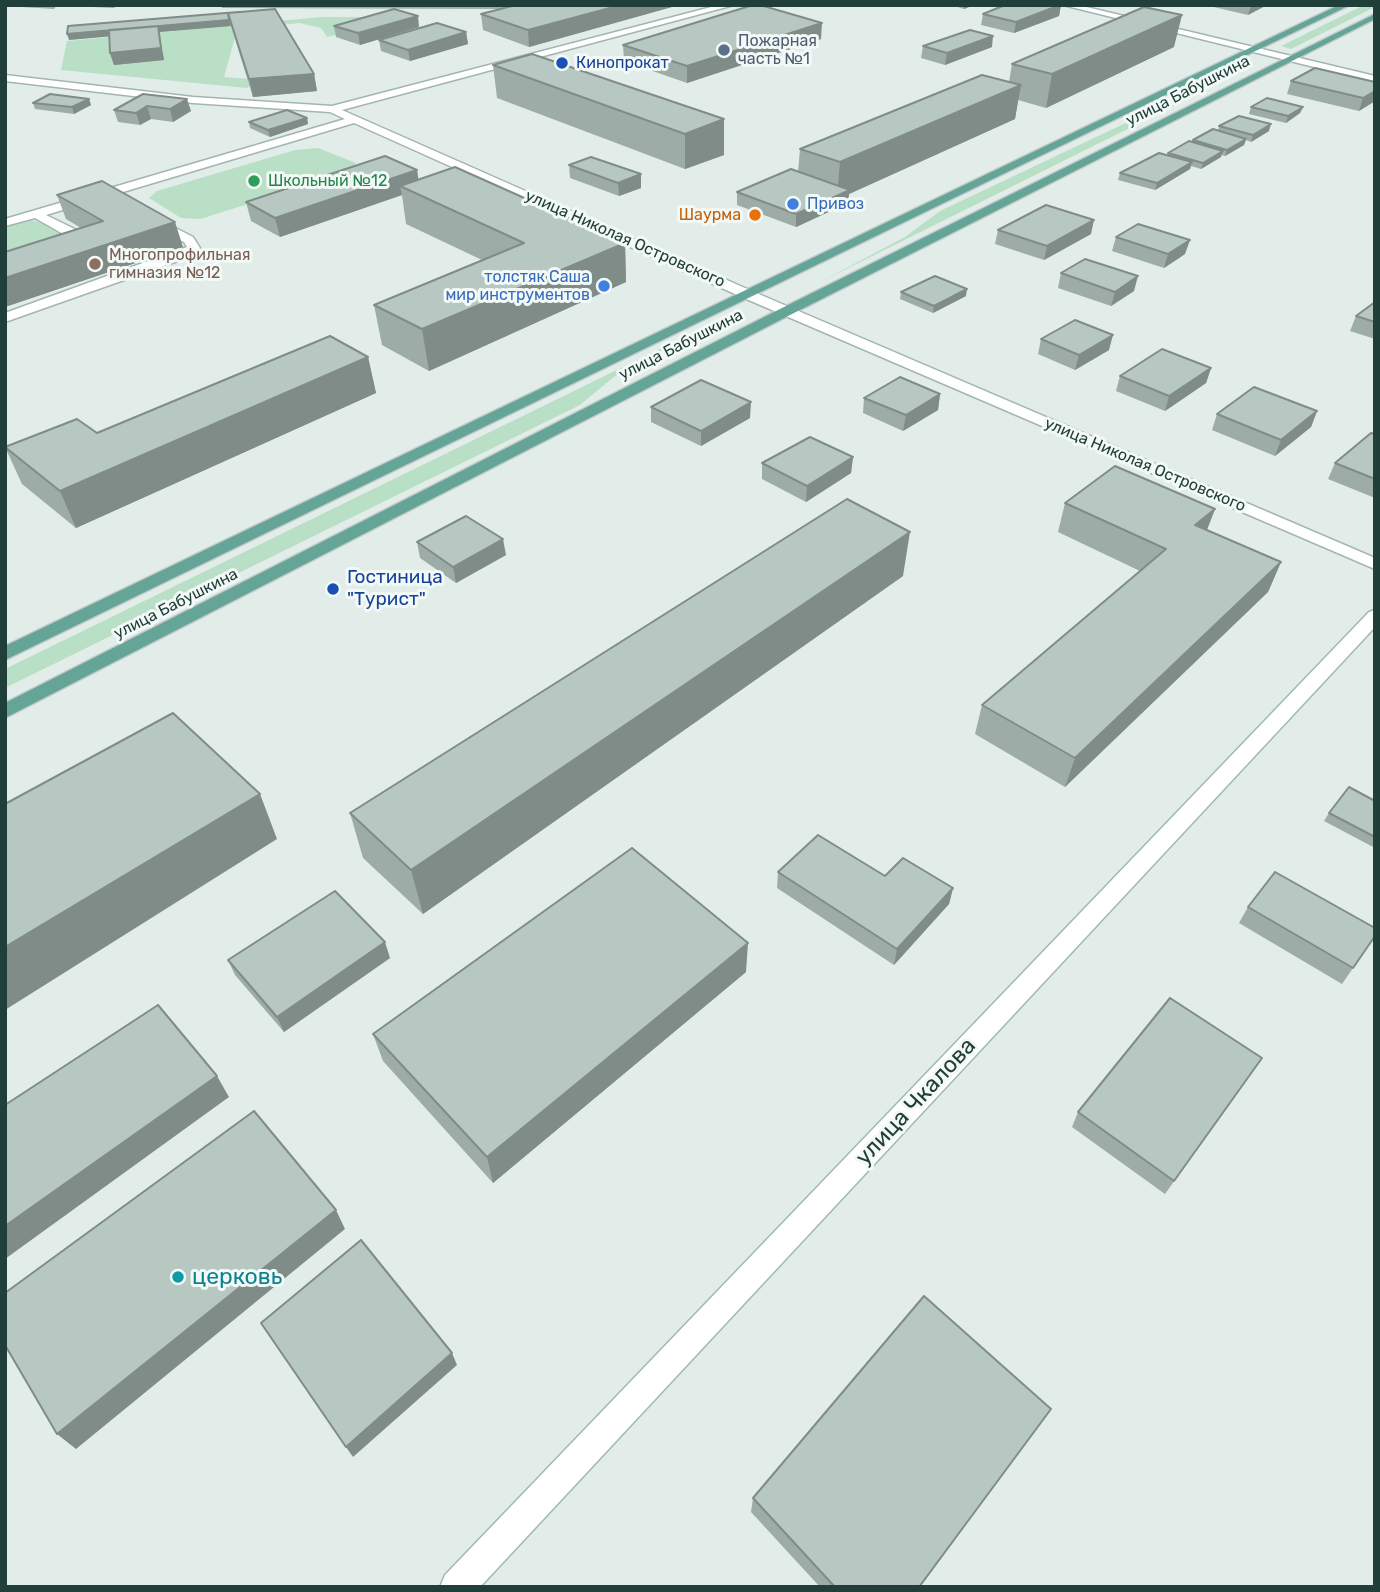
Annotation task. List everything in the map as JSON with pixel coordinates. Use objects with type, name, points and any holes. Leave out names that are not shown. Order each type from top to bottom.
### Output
[{"type":"main road","name":"улица Бабушкина","points":[[5,654],[1346,5]]},
{"type":"main road","name":"улица Бабушкина","points":[[5,711],[787,311],[1375,16]]},
{"type":"street","points":[[332,109],[730,5]]},
{"type":"street","points":[[1067,5],[1375,79]]},
{"type":"street","name":"улица Николая Островского","points":[[5,78],[193,100],[332,109],[749,295],[1375,564]]},
{"type":"street","points":[[5,223],[355,119]]},
{"type":"street","points":[[101,194],[123,206]]},
{"type":"street","points":[[36,214],[87,240],[92,246],[80,253]]},
{"type":"street","points":[[5,318],[188,253],[194,248],[189,240],[145,218]]},
{"type":"street","name":"улица Чкалова","points":[[457,1587],[1375,617]]},
{"type":"green space","points":[[1364,5],[1375,7],[1291,49],[1281,46]]},
{"type":"green space","points":[[321,17],[404,17],[327,37],[321,28],[299,23],[237,30],[224,77],[250,79],[252,84],[247,88],[61,70],[67,41]]},
{"type":"green space","points":[[1248,65],[1184,101],[820,282],[905,237],[940,211]]},
{"type":"green space","name":"Школьный №12","points":[[318,148],[356,163],[350,172],[200,219],[181,218],[149,198],[157,191],[295,150]]},
{"type":"green space","points":[[29,220],[46,223],[81,244],[5,273],[5,227]]},
{"type":"green space","points":[[715,322],[615,376],[580,405],[5,688],[5,669]]},
{"type":"building","points":[[516,5],[621,5],[528,30],[481,14]]},
{"type":"building","points":[[753,5],[822,23],[687,66],[623,45]]},
{"type":"building","points":[[1005,5],[1060,5],[1016,22],[983,14]]},
{"type":"building","points":[[1144,7],[1182,15],[1052,74],[1012,64]]},
{"type":"building","points":[[275,9],[314,74],[249,79],[228,13]]},
{"type":"building","points":[[394,9],[418,16],[358,33],[334,26]]},
{"type":"building","points":[[238,12],[228,13],[229,20],[67,34],[68,26]]},
{"type":"building","points":[[437,23],[466,32],[408,50],[379,40]]},
{"type":"building","points":[[158,26],[161,48],[110,53],[109,30]]},
{"type":"building","points":[[970,30],[993,36],[947,53],[923,46]]},
{"type":"building","points":[[532,54],[724,119],[685,134],[493,65]]},
{"type":"building","points":[[1315,68],[1375,82],[1375,91],[1363,98],[1291,81]]},
{"type":"building","points":[[982,75],[1021,85],[840,162],[800,149]]},
{"type":"building","points":[[50,94],[89,99],[72,107],[33,103]]},
{"type":"building","points":[[143,94],[187,99],[170,109],[147,106],[136,113],[114,110]]},
{"type":"building","points":[[1267,98],[1303,107],[1288,116],[1251,107]]},
{"type":"building","points":[[287,110],[307,118],[268,130],[249,122]]},
{"type":"building","points":[[1239,116],[1271,124],[1253,135],[1219,126]]},
{"type":"building","points":[[1213,129],[1246,139],[1227,150],[1193,140]]},
{"type":"building","points":[[1189,141],[1223,151],[1203,163],[1168,153]]},
{"type":"building","points":[[1159,153],[1192,162],[1157,183],[1120,173]]},
{"type":"building","points":[[385,156],[417,170],[275,218],[246,202]]},
{"type":"building","points":[[591,157],[641,174],[618,183],[569,165]]},
{"type":"building","points":[[455,167],[625,243],[422,329],[374,305],[524,243],[400,186]]},
{"type":"building","points":[[791,169],[850,190],[796,214],[737,192]]},
{"type":"building","points":[[102,181],[175,222],[5,278],[5,252],[103,221],[57,195]]},
{"type":"building","points":[[1046,205],[1094,220],[1047,246],[998,230]]},
{"type":"building","points":[[1138,224],[1190,240],[1168,254],[1116,237]]},
{"type":"building","points":[[1085,259],[1138,276],[1115,292],[1061,273]]},
{"type":"building","points":[[935,276],[967,289],[934,306],[901,292]]},
{"type":"building","points":[[1375,302],[1375,322],[1356,316]]},
{"type":"building","points":[[1075,320],[1113,335],[1079,355],[1041,339]]},
{"type":"building","points":[[330,336],[368,357],[60,491],[5,447],[77,419],[97,433]]},
{"type":"building","points":[[1162,349],[1211,368],[1169,396],[1120,376]]},
{"type":"building","points":[[900,377],[940,394],[906,415],[864,398]]},
{"type":"building","points":[[701,380],[751,402],[701,431],[651,407]]},
{"type":"building","points":[[1254,387],[1317,411],[1281,440],[1217,414]]},
{"type":"building","points":[[1371,433],[1375,434],[1375,479],[1335,463]]},
{"type":"building","points":[[810,437],[853,457],[807,486],[762,463]]},
{"type":"building","points":[[1115,466],[1215,509],[1195,525],[1281,562],[1075,758],[982,705],[1166,549],[1065,503]]},
{"type":"building","points":[[847,499],[910,532],[411,870],[350,813]]},
{"type":"building","points":[[466,516],[503,539],[453,567],[417,542]]},
{"type":"building","points":[[173,713],[260,794],[5,947],[5,804]]},
{"type":"building","points":[[1349,787],[1375,801],[1375,837],[1329,813]]},
{"type":"building","points":[[818,835],[885,876],[903,858],[953,888],[897,949],[778,872]]},
{"type":"building","points":[[632,848],[748,943],[487,1157],[373,1034]]},
{"type":"building","points":[[1275,872],[1375,928],[1375,936],[1353,968],[1248,907]]},
{"type":"building","points":[[335,891],[385,942],[277,1017],[228,960]]},
{"type":"building","points":[[1170,998],[1262,1058],[1174,1181],[1078,1112]]},
{"type":"building","points":[[158,1005],[217,1076],[5,1226],[5,1105]]},
{"type":"building","name":"церковь","points":[[254,1111],[336,1210],[57,1434],[5,1345],[5,1293]]},
{"type":"building","points":[[361,1240],[452,1353],[346,1447],[261,1323]]},
{"type":"building","points":[[924,1296],[1051,1409],[919,1587],[835,1587],[753,1498]]},
{"type":"place","name":"Пожарная часть №1","points":[[724,50]]},
{"type":"place","name":"Кинопрокат","points":[[562,63]]},
{"type":"place","name":"Школьный №12","points":[[254,181]]},
{"type":"place","name":"Привоз","points":[[793,204]]},
{"type":"place","name":"Шаурма","points":[[755,215]]},
{"type":"place","name":"Многопрофильная гимназия №12","points":[[95,264]]},
{"type":"place","name":"толстяк Саша мир инструментов","points":[[604,286]]},
{"type":"place","name":"Гостиница \"Турист\"","points":[[333,589]]},
{"type":"place","name":"церковь","points":[[178,1277]]}]
